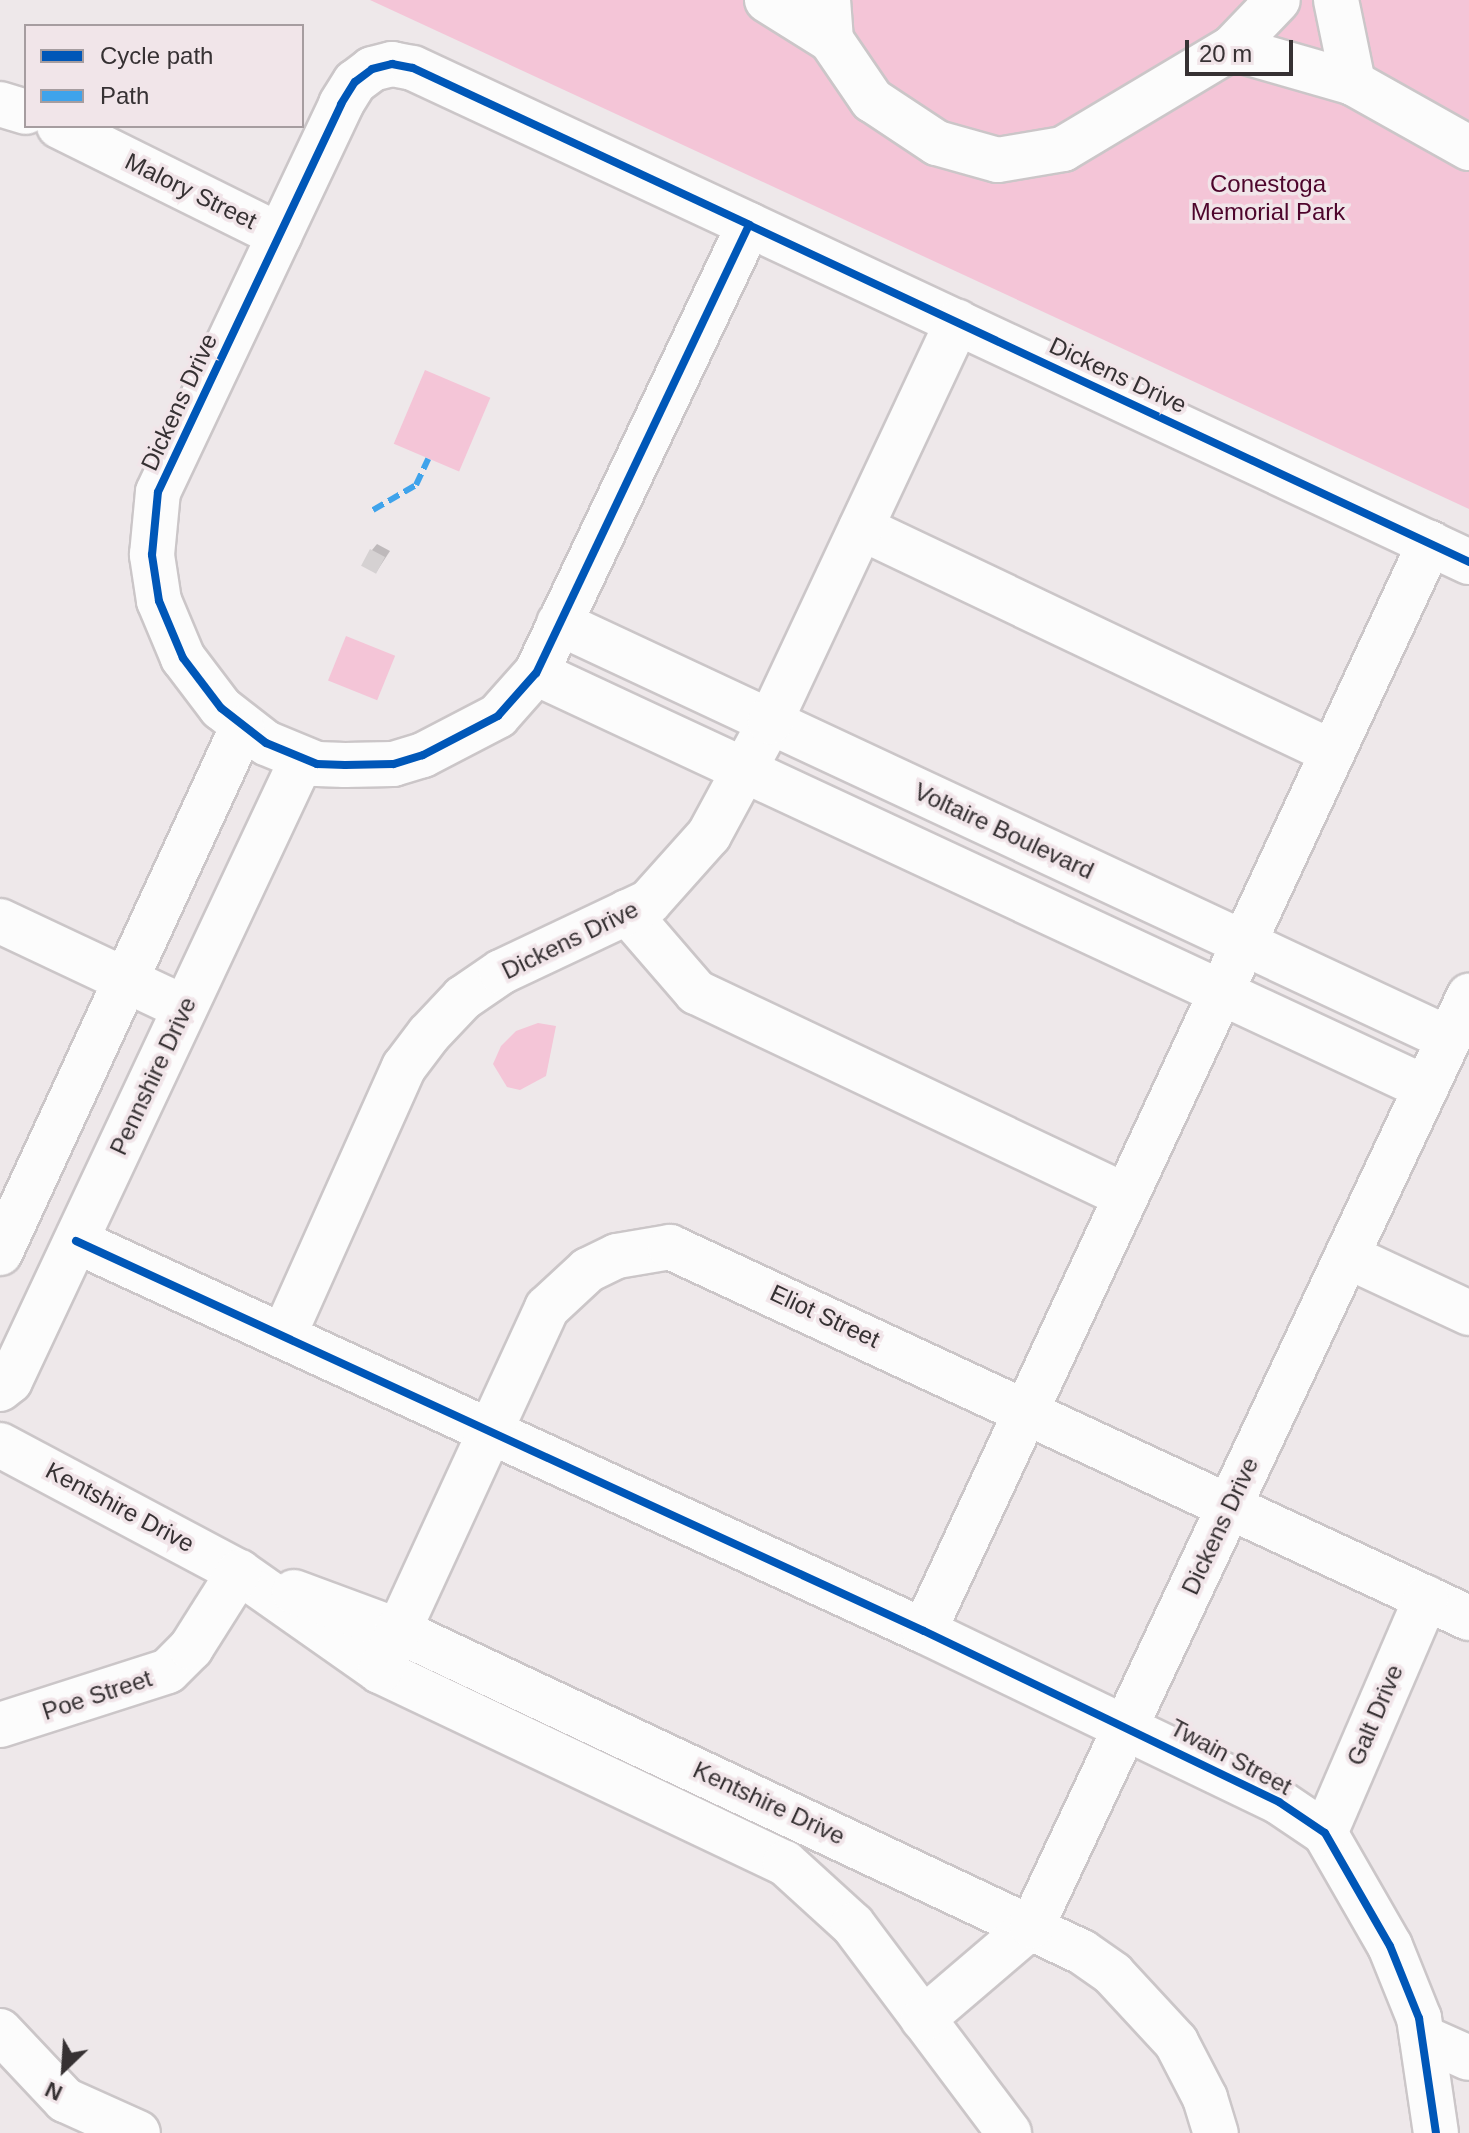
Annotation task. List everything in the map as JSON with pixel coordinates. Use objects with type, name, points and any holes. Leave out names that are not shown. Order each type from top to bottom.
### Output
[{"type":"street","points":[[767,0],[829,20],[872,100],[937,143],[998,160],[1063,149],[1232,48],[1278,0]]},
{"type":"street","points":[[1336,0],[1353,83]]},
{"type":"street","points":[[1232,48],[1353,83],[1469,148]]},
{"type":"street","name":"Dickens Drive","points":[[749,225],[536,673],[498,716],[423,755],[369,766],[317,764],[242,728],[200,682],[169,627],[153,581],[153,518],[158,492],[348,93],[372,69],[392,64],[413,68],[1430,543],[1469,562]]},
{"type":"street","points":[[0,104],[24,111]]},
{"type":"street","name":"Malory Street","points":[[63,128],[279,235]]},
{"type":"street","name":"Dickens Drive","points":[[284,1335],[404,1067],[429,1034],[463,998],[501,972],[649,902],[682,871],[746,771],[957,322]]},
{"type":"street","points":[[861,528],[1332,752]]},
{"type":"street","points":[[924,1631],[1024,1408],[1430,543]]},
{"type":"street","name":"Voltaire Boulevard","points":[[559,623],[1449,1039]]},
{"type":"street","points":[[536,673],[1426,1088]]},
{"type":"street","points":[[0,1253],[242,728]]},
{"type":"street","name":"Pennshire Drive","points":[[0,1389],[10,1381],[302,759]]},
{"type":"street","points":[[627,912],[696,992],[735,1014],[1125,1196]]},
{"type":"street","points":[[0,921],[185,1008]]},
{"type":"street","name":"Dickens Drive","points":[[923,2019],[1032,1926],[1469,996]]},
{"type":"street","name":"Twain Street","points":[[76,1241],[1127,1726],[1240,1781],[1325,1833],[1390,1946],[1422,2037],[1436,2133]]},
{"type":"street","name":"Eliot Street","points":[[380,1671],[547,1308],[569,1283],[617,1256],[670,1247],[1024,1408],[1469,1618]]},
{"type":"street","points":[[1347,1256],[1469,1313]]},
{"type":"street","name":"Kentshire Drive","points":[[0,1445],[239,1572],[380,1671],[785,1863],[853,1925],[1009,2133]]},
{"type":"street","name":"Kentshire Drive","points":[[239,1572],[397,1630],[1032,1926],[1113,1974],[1160,2023],[1192,2069],[1216,2133]]},
{"type":"street","name":"Poe Street","points":[[0,1725],[168,1671],[191,1648],[239,1572]]},
{"type":"street","name":"Galt Drive","points":[[1325,1833],[1426,1598]]},
{"type":"street","points":[[0,2031],[65,2100],[138,2133]]},
{"type":"street","points":[[1422,2037],[1469,2058]]},
{"type":"green space","name":"Conestoga Memorial Park","points":[[370,0],[1469,0],[1469,509]]},
{"type":"green space","points":[[425,370],[490,398],[459,471],[394,444]]},
{"type":"green space","points":[[346,636],[395,656],[377,700],[328,681]]},
{"type":"green space","points":[[538,1023],[556,1026],[546,1076],[520,1090],[507,1087],[493,1064],[501,1046],[516,1031]]},
{"type":"building","points":[[370,549],[385,557],[376,574],[361,566]]},
{"type":"marked path","points":[[373,510],[416,485],[428,459]]},
{"type":"cycle path","points":[[749,225],[536,673],[498,716],[423,755],[393,764],[345,765],[317,764],[266,743],[221,708],[183,658],[159,601],[152,555],[158,492],[341,104],[355,82],[372,69],[392,64],[413,68],[749,225],[1469,562]]},
{"type":"cycle path","points":[[76,1241],[924,1631],[1279,1802],[1325,1833],[1390,1946],[1419,2018],[1436,2133]]}]
